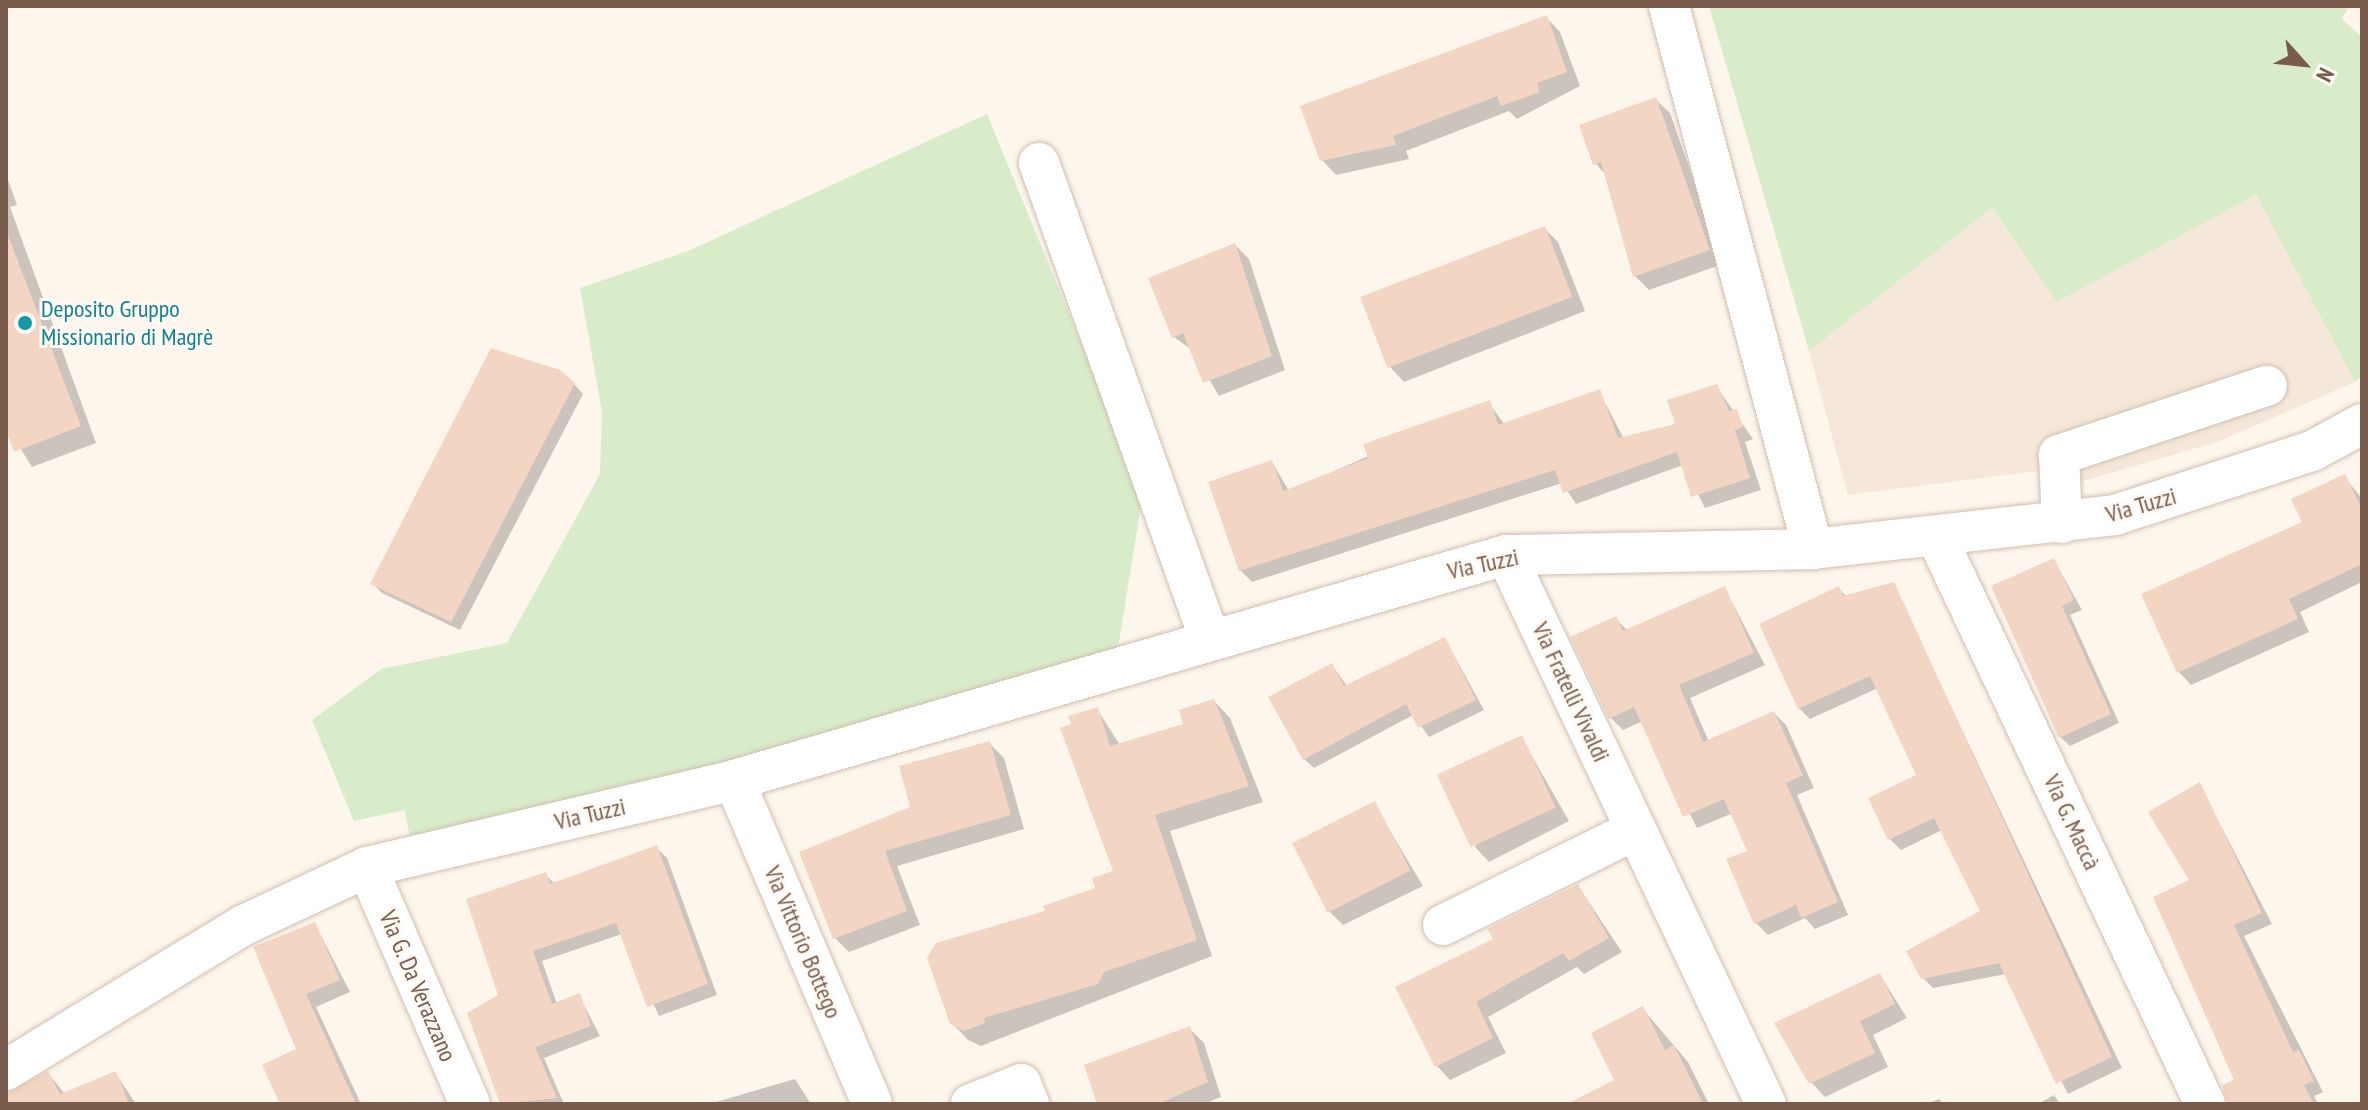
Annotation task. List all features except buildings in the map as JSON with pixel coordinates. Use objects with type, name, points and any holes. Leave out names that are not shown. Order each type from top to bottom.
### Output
[{"type":"street","points":[[1669,6],[1813,549]]},
{"type":"street","points":[[1039,163],[1209,637]]},
{"type":"street","points":[[2062,523],[2059,455],[2267,386]]},
{"type":"street","name":"Via Tuzzi","points":[[6,1070],[244,925],[367,867],[734,780],[1209,637],[1506,555],[1813,549],[1938,540],[2115,515],[2312,451],[2362,424]]},
{"type":"street","name":"Via G. Maccà","points":[[1938,540],[2205,1104]]},
{"type":"street","name":"Via Fratelli Vivaldi","points":[[1506,555],[1766,1104]]},
{"type":"street","name":"Via Vittorio Bottego","points":[[734,780],[872,1104]]},
{"type":"street","points":[[1443,925],[1635,830]]},
{"type":"street","name":"Via G. Da Verazzano","points":[[367,867],[470,1104]]},
{"type":"street","points":[[971,1104],[1021,1084],[1029,1104]]},
{"type":"shaded area","points":[[2256,195],[2355,382],[2217,442],[2079,482],[2037,471],[1848,495],[1809,351],[1992,208],[2057,302]]},
{"type":"green space","points":[[1709,6],[2349,6],[2342,19],[2362,37],[2362,376],[2355,382],[2256,195],[2057,302],[1992,208],[1809,351]]},
{"type":"green space","points":[[987,114],[1143,494],[1117,654],[746,766],[410,840],[405,810],[354,821],[312,720],[381,669],[507,643],[600,474],[602,412],[580,288],[688,251]]},
{"type":"place","name":"Deposito Gruppo Missionario di Magrè","points":[[25,323]]}]
